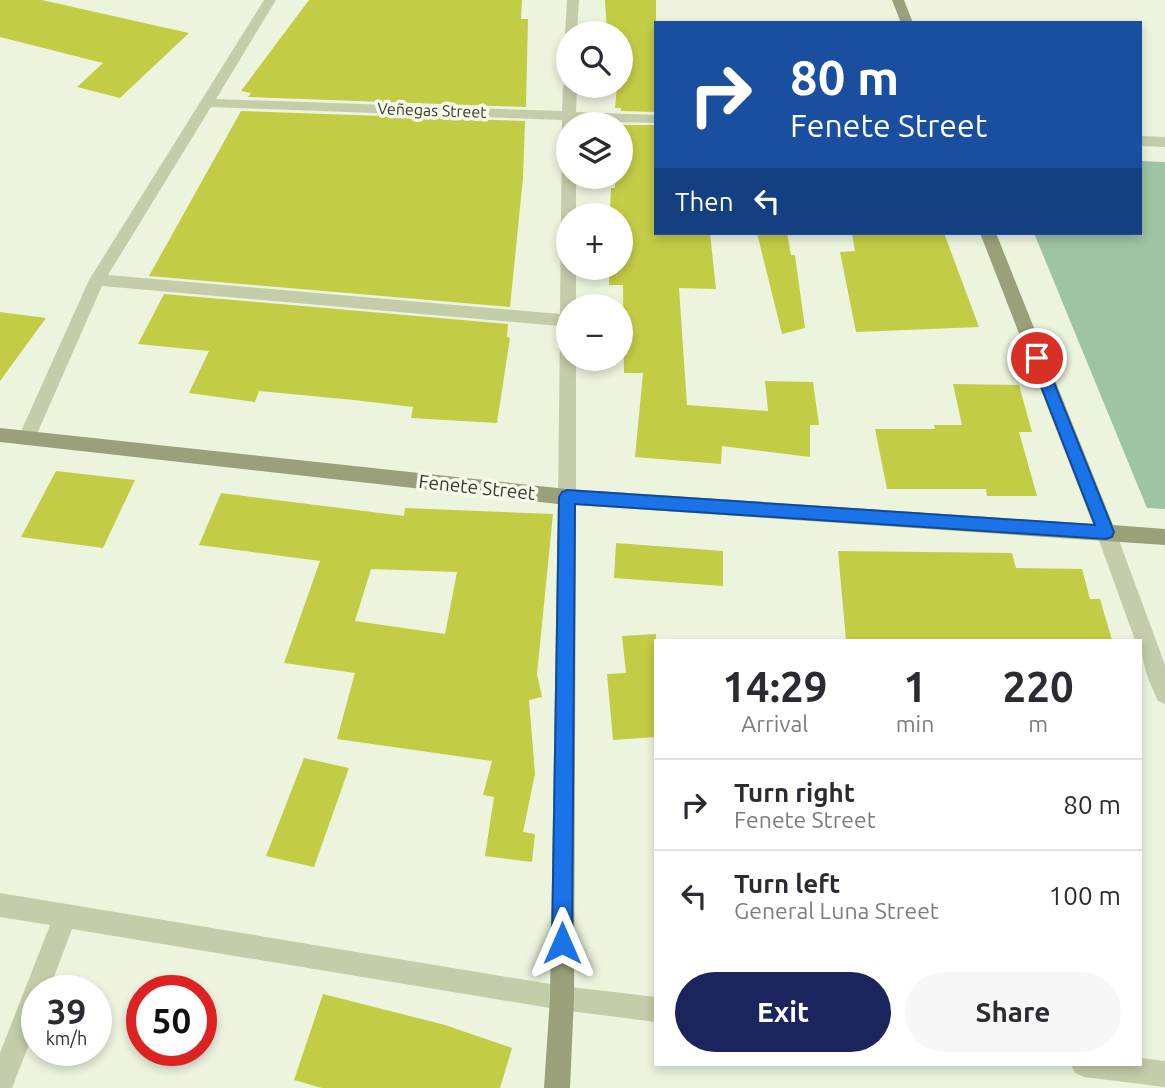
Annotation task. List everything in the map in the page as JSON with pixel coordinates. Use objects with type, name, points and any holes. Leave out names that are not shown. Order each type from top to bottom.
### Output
[{"type":"main road","points":[[898,0],[906,21]]},
{"type":"main road","points":[[989,235],[1106,532]]},
{"type":"main road","name":"Fenete Street","points":[[0,435],[567,497],[1165,537]]},
{"type":"main road","points":[[557,1088],[562,998],[567,497]]},
{"type":"street","points":[[27,438],[97,280],[270,0]]},
{"type":"street","points":[[572,21],[573,0]]},
{"type":"street","name":"Veñegas Street","points":[[207,103],[556,121]]},
{"type":"street","name":"Veñegas Street","points":[[633,120],[654,119]]},
{"type":"street","points":[[1142,141],[1165,142]]},
{"type":"street","points":[[568,294],[569,189]]},
{"type":"street","points":[[97,280],[556,320]]},
{"type":"street","points":[[567,497],[568,371]]},
{"type":"street","points":[[1106,532],[1165,694]]},
{"type":"street","points":[[0,905],[562,998],[654,1010]]},
{"type":"street","points":[[43,975],[65,917]]},
{"type":"street","points":[[0,1086],[21,1032]]},
{"type":"street","points":[[1100,1066],[1165,1074]]},
{"type":"green space","points":[[1142,161],[1165,162],[1165,509],[1147,508],[1035,235],[1142,235]]},
{"type":"building","points":[[0,0],[42,0],[189,33],[120,98],[77,87],[103,63],[0,37]]},
{"type":"building","points":[[309,0],[522,0],[521,19],[528,19],[526,107],[248,97],[251,93],[241,91]]},
{"type":"building","points":[[605,0],[656,0],[654,112],[621,111],[621,108],[615,108],[616,98],[633,98],[633,21],[606,21]]},
{"type":"building","points":[[241,111],[525,121],[523,178],[510,307],[149,276]]},
{"type":"building","points":[[633,125],[654,125],[654,235],[710,235],[716,289],[679,288],[687,405],[768,411],[765,381],[813,382],[819,425],[810,425],[810,457],[722,446],[721,464],[635,457],[643,373],[624,373],[633,371],[633,294],[623,294],[623,285],[609,285],[609,280],[633,280],[633,203],[610,203],[611,189],[633,189]]},
{"type":"building","points":[[757,235],[787,235],[791,255],[795,255],[805,328],[782,334]]},
{"type":"building","points":[[852,235],[945,235],[979,327],[856,332],[840,252],[855,251]]},
{"type":"building","points":[[164,294],[508,324],[507,337],[510,338],[497,423],[411,418],[413,407],[354,400],[259,391],[255,402],[189,393],[209,351],[138,344]]},
{"type":"building","points":[[0,312],[46,318],[0,381]]},
{"type":"building","points":[[953,384],[1019,385],[1032,432],[1019,432],[1037,496],[987,496],[986,489],[887,489],[875,429],[935,429],[934,425],[962,425]]},
{"type":"building","points":[[56,471],[135,480],[103,548],[21,537]]},
{"type":"building","points":[[221,493],[404,516],[405,508],[553,514],[537,674],[542,697],[529,700],[535,774],[523,832],[535,834],[532,862],[485,856],[494,797],[483,795],[492,761],[337,739],[355,673],[284,663],[320,561],[199,545]],"holes":[[[371,569],[457,572],[445,634],[355,621]]]},
{"type":"building","points":[[616,543],[723,551],[723,586],[614,578]]},
{"type":"building","points":[[838,551],[1012,553],[1016,568],[1082,569],[1090,599],[1100,599],[1112,639],[846,639]]},
{"type":"building","points":[[656,634],[654,737],[613,740],[607,674],[626,673],[622,636]]},
{"type":"building","points":[[304,758],[349,768],[314,867],[266,856]]},
{"type":"building","points":[[323,994],[445,1025],[512,1048],[500,1088],[322,1088],[294,1080]]},
{"type":"route","points":[[562,943],[567,497],[1106,532],[1037,358]]}]
